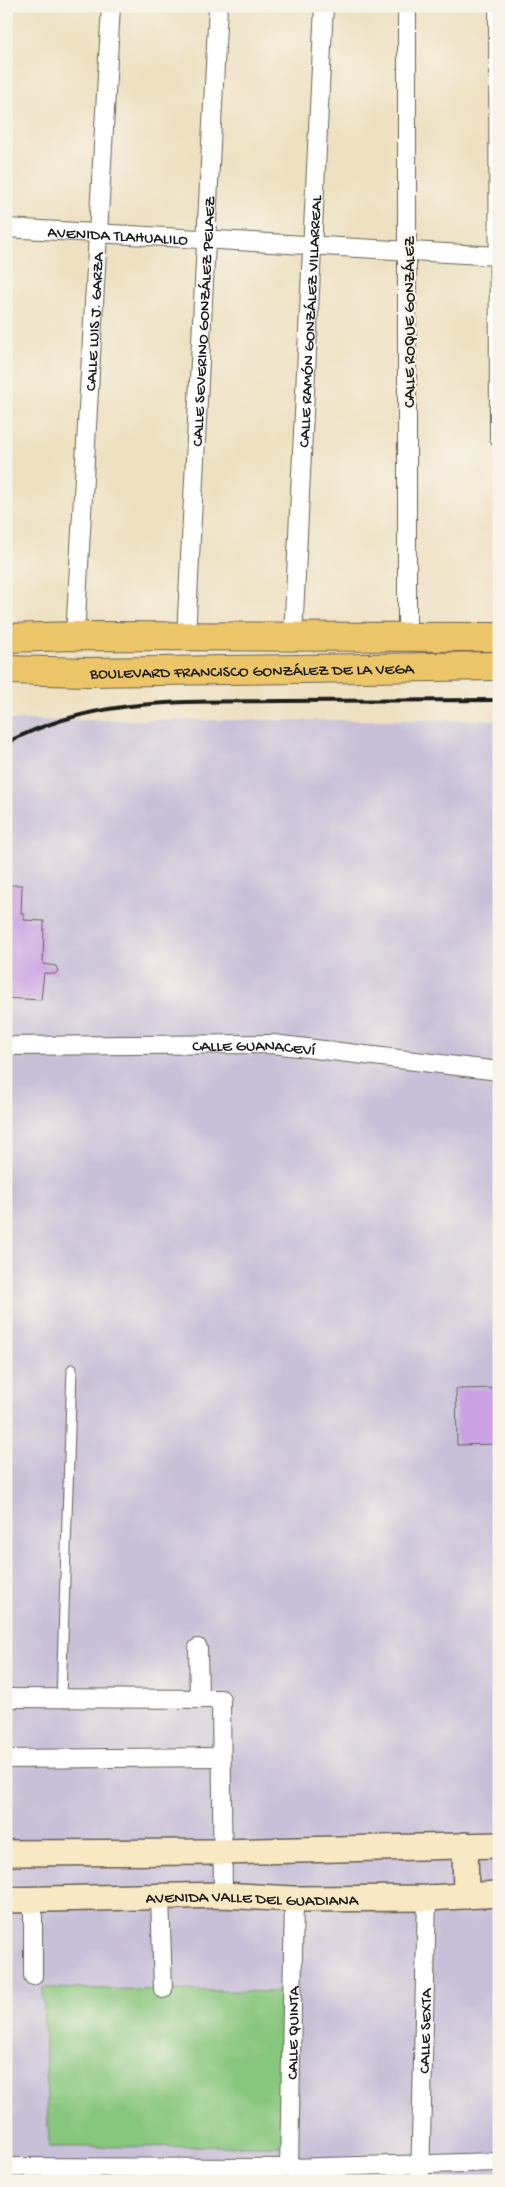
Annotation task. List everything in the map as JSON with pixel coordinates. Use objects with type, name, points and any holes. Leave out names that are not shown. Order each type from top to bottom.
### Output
[{"type":"main road","name":"BOULEVARD FRANCISCO GONZÁLEZ DE LA VEGA","points":[[6,638],[76,636],[499,637]]},
{"type":"main road","name":"BOULEVARD FRANCISCO GONZÁLEZ DE LA VEGA","points":[[6,670],[88,672],[499,666]]},
{"type":"main road","points":[[465,1845],[466,1896]]},
{"type":"main road","points":[[6,1853],[221,1852],[499,1845]]},
{"type":"main road","name":"AVENIDA VALLE DEL GUADIANA","points":[[6,1900],[223,1895],[294,1899],[427,1898],[499,1894]]},
{"type":"street","name":"CALLE LUIS J. GARZA","points":[[76,636],[111,6]]},
{"type":"street","name":"CALLE SEVERINO GONZÁLEZ PELAEZ","points":[[186,637],[218,6]]},
{"type":"street","name":"CALLE RAMÓN GONZÁLEZ VILLARREAL","points":[[293,636],[324,6]]},
{"type":"street","name":"CALLE ROQUE GONZÁLEZ","points":[[407,6],[407,637]]},
{"type":"street","points":[[498,6],[499,438]]},
{"type":"street","name":"AVENIDA TLAHUALILO","points":[[6,228],[498,256]]},
{"type":"street","name":"CALLE GUANACEVÍ","points":[[6,1046],[272,1044],[499,1071]]},
{"type":"street","points":[[198,1648],[199,1698]]},
{"type":"street","points":[[6,1698],[221,1699],[221,1852],[223,1895]]},
{"type":"street","points":[[6,1759],[221,1756]]},
{"type":"street","points":[[160,1896],[163,1989]]},
{"type":"street","name":"CALLE SEXTA","points":[[420,2172],[427,1898]]},
{"type":"street","name":"CALLE QUINTA","points":[[290,2168],[294,1899]]},
{"type":"street","points":[[33,1900],[33,1976]]},
{"type":"street","points":[[6,2167],[290,2168],[420,2172],[499,2162]]},
{"type":"lane","points":[[61,1698],[72,1369]]},
{"type":"shaded area","points":[[6,720],[499,720],[499,2181],[6,2181]]},
{"type":"green space","points":[[43,1988],[287,1992],[285,2146],[49,2147]]},
{"type":"building","points":[[8,885],[22,885],[21,913],[24,914],[24,920],[44,921],[43,964],[56,966],[58,971],[55,974],[44,973],[41,1000],[6,998]]},
{"type":"building","points":[[499,1388],[499,1444],[457,1445],[456,1389]]},
{"type":"railway","points":[[6,743],[40,728],[74,717],[108,709],[176,702],[499,700]]}]
